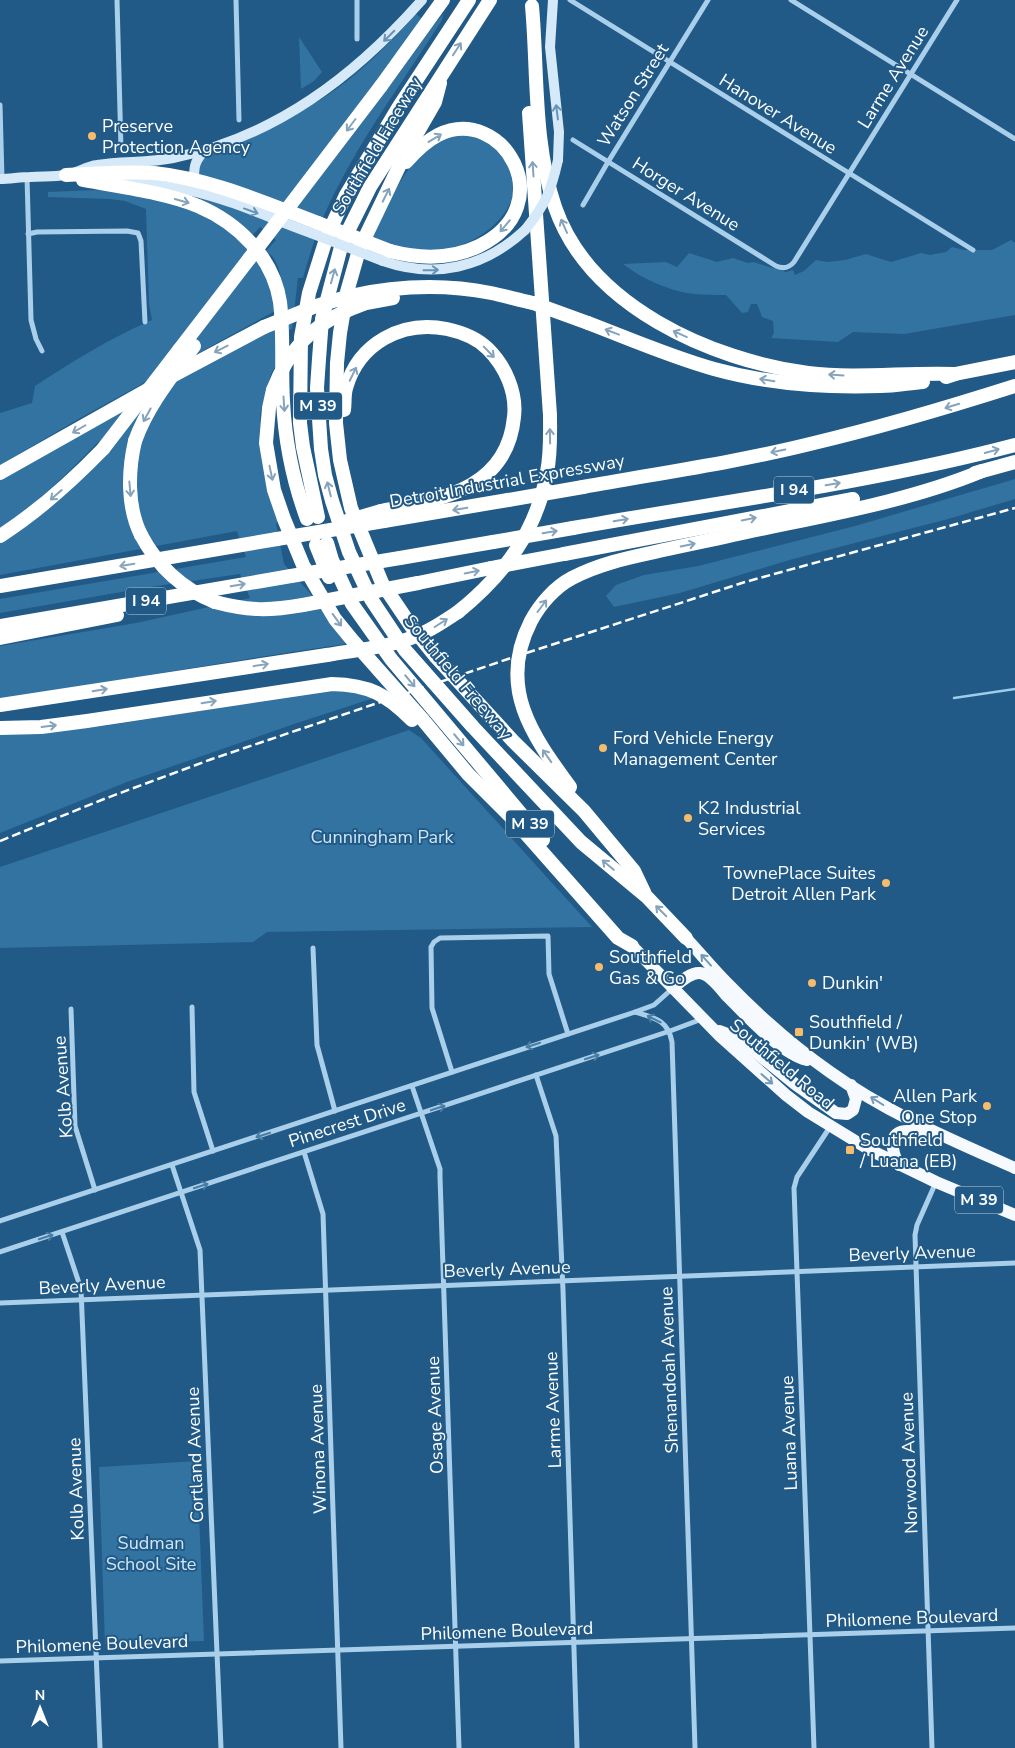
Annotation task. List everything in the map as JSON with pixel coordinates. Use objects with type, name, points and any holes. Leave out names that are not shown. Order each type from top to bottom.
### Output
[{"type":"highway","points":[[0,536],[55,496],[103,449],[380,86],[443,0]]},
{"type":"highway","name":"Southfield Freeway","points":[[83,180],[196,205],[236,228],[251,242],[264,261],[275,283],[280,301],[286,434],[295,481],[312,518],[300,423],[301,336],[310,293],[327,236],[346,195],[398,108],[469,0]]},
{"type":"highway","name":"Southfield Freeway","points":[[490,0],[370,187],[342,243],[322,319],[317,388],[321,450],[332,501],[349,552],[372,599],[406,650],[473,727],[580,842],[646,896],[686,938]]},
{"type":"highway","points":[[533,3],[535,72],[543,157],[556,208],[569,237],[584,261],[625,302],[649,318],[676,332],[712,347],[775,366],[808,373],[842,375],[955,374]]},
{"type":"highway","points":[[0,705],[327,655],[370,648],[412,638],[458,612],[490,584],[515,553],[532,523],[541,499],[550,446],[550,415],[527,80],[527,49],[533,3]]},
{"type":"highway","points":[[442,73],[435,102],[405,154],[360,250],[347,292],[340,333],[336,381],[338,440],[350,508],[382,583],[411,626],[460,684],[513,741],[584,811],[634,871],[646,896]]},
{"type":"highway","points":[[66,175],[122,172],[154,173],[194,185],[249,197],[314,228],[387,256],[428,258],[457,254],[476,247],[492,238],[505,227],[514,214],[519,201],[518,172],[510,155],[500,144],[491,138],[470,130],[450,130],[436,136],[414,153],[398,170]]},
{"type":"highway","points":[[236,276],[224,299],[146,416],[131,458],[129,475],[135,524],[148,549],[160,565],[191,590],[215,602],[238,608],[269,610],[303,605],[876,494],[1015,462]]},
{"type":"highway","points":[[0,473],[205,357],[264,327],[316,306],[349,303],[393,290],[451,288],[492,293],[532,303],[714,369],[780,382],[812,385],[883,386],[938,381],[955,374],[1015,362]]},
{"type":"highway","points":[[349,303],[317,327],[290,355],[273,390],[266,425],[269,463],[274,490],[303,565],[341,627],[468,774],[512,818],[618,938],[632,946]]},
{"type":"highway","points":[[383,516],[452,494],[470,486],[488,475],[507,448],[513,429],[515,410],[512,391],[506,374],[498,361],[487,348],[472,338],[456,331],[434,327],[416,327],[397,332],[370,348],[352,372],[346,389],[344,412],[345,443],[352,490],[371,548],[392,596]]},
{"type":"highway","name":"Detroit Industrial Expressway","points":[[0,586],[277,540],[317,541],[383,516],[508,500],[728,462],[813,444],[933,412],[1015,386]]},
{"type":"highway","name":"I 94","points":[[0,626],[861,479],[975,456],[1015,445]]},
{"type":"highway","points":[[584,811],[582,804],[531,731],[520,698],[518,668],[521,647],[526,632],[539,609],[557,589],[570,579],[611,562],[865,506],[950,484],[982,471]]},
{"type":"highway","name":"M 39","points":[[317,541],[334,588],[352,604],[391,659],[632,946]]},
{"type":"highway","points":[[0,638],[140,611],[170,597]]},
{"type":"highway","points":[[0,728],[41,727],[310,687],[347,684],[368,688],[400,708],[468,774]]},
{"type":"highway","name":"Southfield Road","points":[[686,938],[739,995],[819,1063],[889,1109],[1015,1170]]},
{"type":"highway","name":"Southfield Road","points":[[632,946],[674,987],[702,1019],[786,1095],[830,1126],[899,1165],[1015,1215]]},
{"type":"highway","points":[[674,987],[694,974],[698,973],[707,976],[780,1046],[803,1060],[819,1063]]},
{"type":"highway","points":[[712,1028],[738,1038],[795,1084],[836,1113],[847,1114],[853,1110],[856,1099],[851,1085]]},
{"type":"highway","points":[[899,1165],[893,1154],[893,1141],[901,1132],[909,1130],[922,1134],[978,1160],[1015,1170]]},
{"type":"main road","points":[[1,179],[66,175],[95,165],[148,162],[205,150],[239,138],[274,122],[324,92],[374,50],[422,0]]},
{"type":"main road","points":[[387,256],[399,266],[422,270],[460,266],[488,256],[506,246],[525,230],[541,210],[549,195],[558,160],[559,132],[550,47],[553,0]]},
{"type":"main road","points":[[66,175],[83,180],[194,185],[196,159],[205,150]]},
{"type":"street","points":[[117,0],[121,149]]},
{"type":"street","points":[[236,0],[239,120]]},
{"type":"street","points":[[357,0],[358,39]]},
{"type":"street","name":"Hanover Avenue","points":[[570,0],[973,250]]},
{"type":"street","name":"Watson Street","points":[[583,205],[708,0]]},
{"type":"street","points":[[791,0],[1015,138]]},
{"type":"street","name":"Larme Avenue","points":[[786,268],[794,262],[957,0]]},
{"type":"street","points":[[0,105],[1,179]]},
{"type":"street","name":"Horger Avenue","points":[[574,140],[776,266],[786,268]]},
{"type":"street","points":[[27,177],[31,320],[36,339],[42,351]]},
{"type":"street","points":[[28,234],[37,232],[127,231],[138,233],[142,240],[145,322]]},
{"type":"street","points":[[452,1072],[432,1008],[431,947],[436,940],[548,936],[549,974],[568,1034]]},
{"type":"street","points":[[314,948],[318,1054],[335,1111]]},
{"type":"street","name":"Pinecrest Drive","points":[[0,1221],[636,1012],[654,1004],[674,987]]},
{"type":"street","points":[[192,1007],[194,1092],[213,1151]]},
{"type":"street","name":"Kolb Avenue","points":[[71,1008],[75,1126],[95,1190]]},
{"type":"street","points":[[636,1012],[656,1019],[670,1031]]},
{"type":"street","name":"Pinecrest Drive","points":[[0,1252],[702,1019]]},
{"type":"street","name":"Shenandoah Avenue","points":[[670,1031],[673,1052],[695,1748]]},
{"type":"street","name":"Larme Avenue","points":[[536,1075],[556,1136],[563,1280],[577,1748]]},
{"type":"street","name":"Osage Avenue","points":[[412,1086],[440,1169],[459,1748]]},
{"type":"street","name":"Luana Avenue","points":[[814,1748],[795,1183],[830,1126]]},
{"type":"street","name":"Winona Avenue","points":[[304,1152],[324,1214],[341,1748]]},
{"type":"street","name":"Cortland Avenue","points":[[172,1165],[200,1250],[221,1748]]},
{"type":"street","name":"Norwood Avenue","points":[[932,1748],[916,1229],[936,1182]]},
{"type":"street","name":"Kolb Avenue","points":[[62,1232],[81,1289],[100,1748]]},
{"type":"street","name":"Beverly Avenue","points":[[0,1303],[1015,1263]]},
{"type":"street","name":"Philomene Boulevard","points":[[0,1661],[1015,1628]]},
{"type":"green space","points":[[416,14],[432,27],[443,14],[442,20],[359,148],[330,202],[309,256],[303,278],[298,278],[292,329],[289,330],[279,270],[272,256],[265,252],[276,240],[260,227],[252,236],[199,203],[204,180],[198,176],[200,165],[213,152],[271,128],[325,97],[367,64]]},
{"type":"green space","points":[[299,37],[322,72],[314,81],[301,89]]},
{"type":"green space","points":[[463,135],[485,141],[495,147],[513,174],[513,194],[508,208],[498,221],[486,232],[471,241],[441,252],[426,253],[413,251],[371,239],[400,182],[419,156],[431,146],[446,138]]},
{"type":"green space","points":[[95,190],[140,196],[185,207],[206,216],[226,228],[243,242],[258,260],[269,284],[275,311],[82,417],[0,465],[0,413],[32,403],[35,386],[92,350],[152,320],[149,304],[146,209],[125,201],[110,199],[48,197],[48,192]]},
{"type":"green space","points":[[1011,240],[1015,243],[1015,315],[904,334],[853,332],[838,342],[771,338],[774,333],[773,321],[762,317],[757,304],[751,304],[748,312],[742,313],[726,295],[692,294],[670,289],[645,278],[623,264],[666,262],[677,267],[689,253],[717,262],[733,258],[786,272],[793,270],[795,275],[804,271],[816,260],[827,262],[845,260],[866,254],[891,262],[921,253],[930,255],[946,252],[952,247],[964,250],[992,250]]},
{"type":"green space","points":[[276,328],[277,364],[271,374],[260,414],[264,467],[278,520],[276,524],[284,564],[309,592],[343,637],[345,644],[0,699],[0,646],[136,623],[250,598],[240,574],[150,587],[0,613],[0,599],[246,557],[237,531],[0,575],[0,543],[30,523],[59,500],[111,450],[98,442],[64,477],[14,519],[0,528],[0,478]]},
{"type":"green space","points":[[1015,479],[1015,499],[948,519],[793,559],[680,593],[614,607],[606,596],[616,585],[644,575],[698,566],[855,526]]},
{"type":"green space","points":[[332,690],[374,698],[127,782],[0,833],[0,734],[104,726]]},
{"type":"green space","name":"Cunningham Park","points":[[409,730],[421,738],[592,927],[267,932],[253,942],[0,948],[0,867]]},
{"type":"green space","name":"Sudman School Site","points":[[197,1461],[204,1641],[105,1644],[99,1467]]},
{"type":"waterway","points":[[954,698],[1015,689]]},
{"type":"railway","points":[[0,841],[104,799],[212,759],[508,659],[745,582],[1015,508]]},
{"type":"place","name":"Preserve Protection Agency","points":[[92,136]]},
{"type":"place","name":"Ford Vehicle Energy Management Center","points":[[603,748]]},
{"type":"place","name":"K2 Industrial Services","points":[[688,818]]},
{"type":"place","name":"TownePlace Suites Detroit Allen Park","points":[[886,883]]},
{"type":"place","name":"Southfield Gas & Go","points":[[599,967]]},
{"type":"place","name":"Dunkin'","points":[[812,983]]},
{"type":"place","name":"Southfield / Dunkin' (WB)","points":[[799,1032]]},
{"type":"place","name":"Allen Park One Stop","points":[[987,1106]]},
{"type":"place","name":"Southfield / Luana (EB)","points":[[850,1150]]}]
